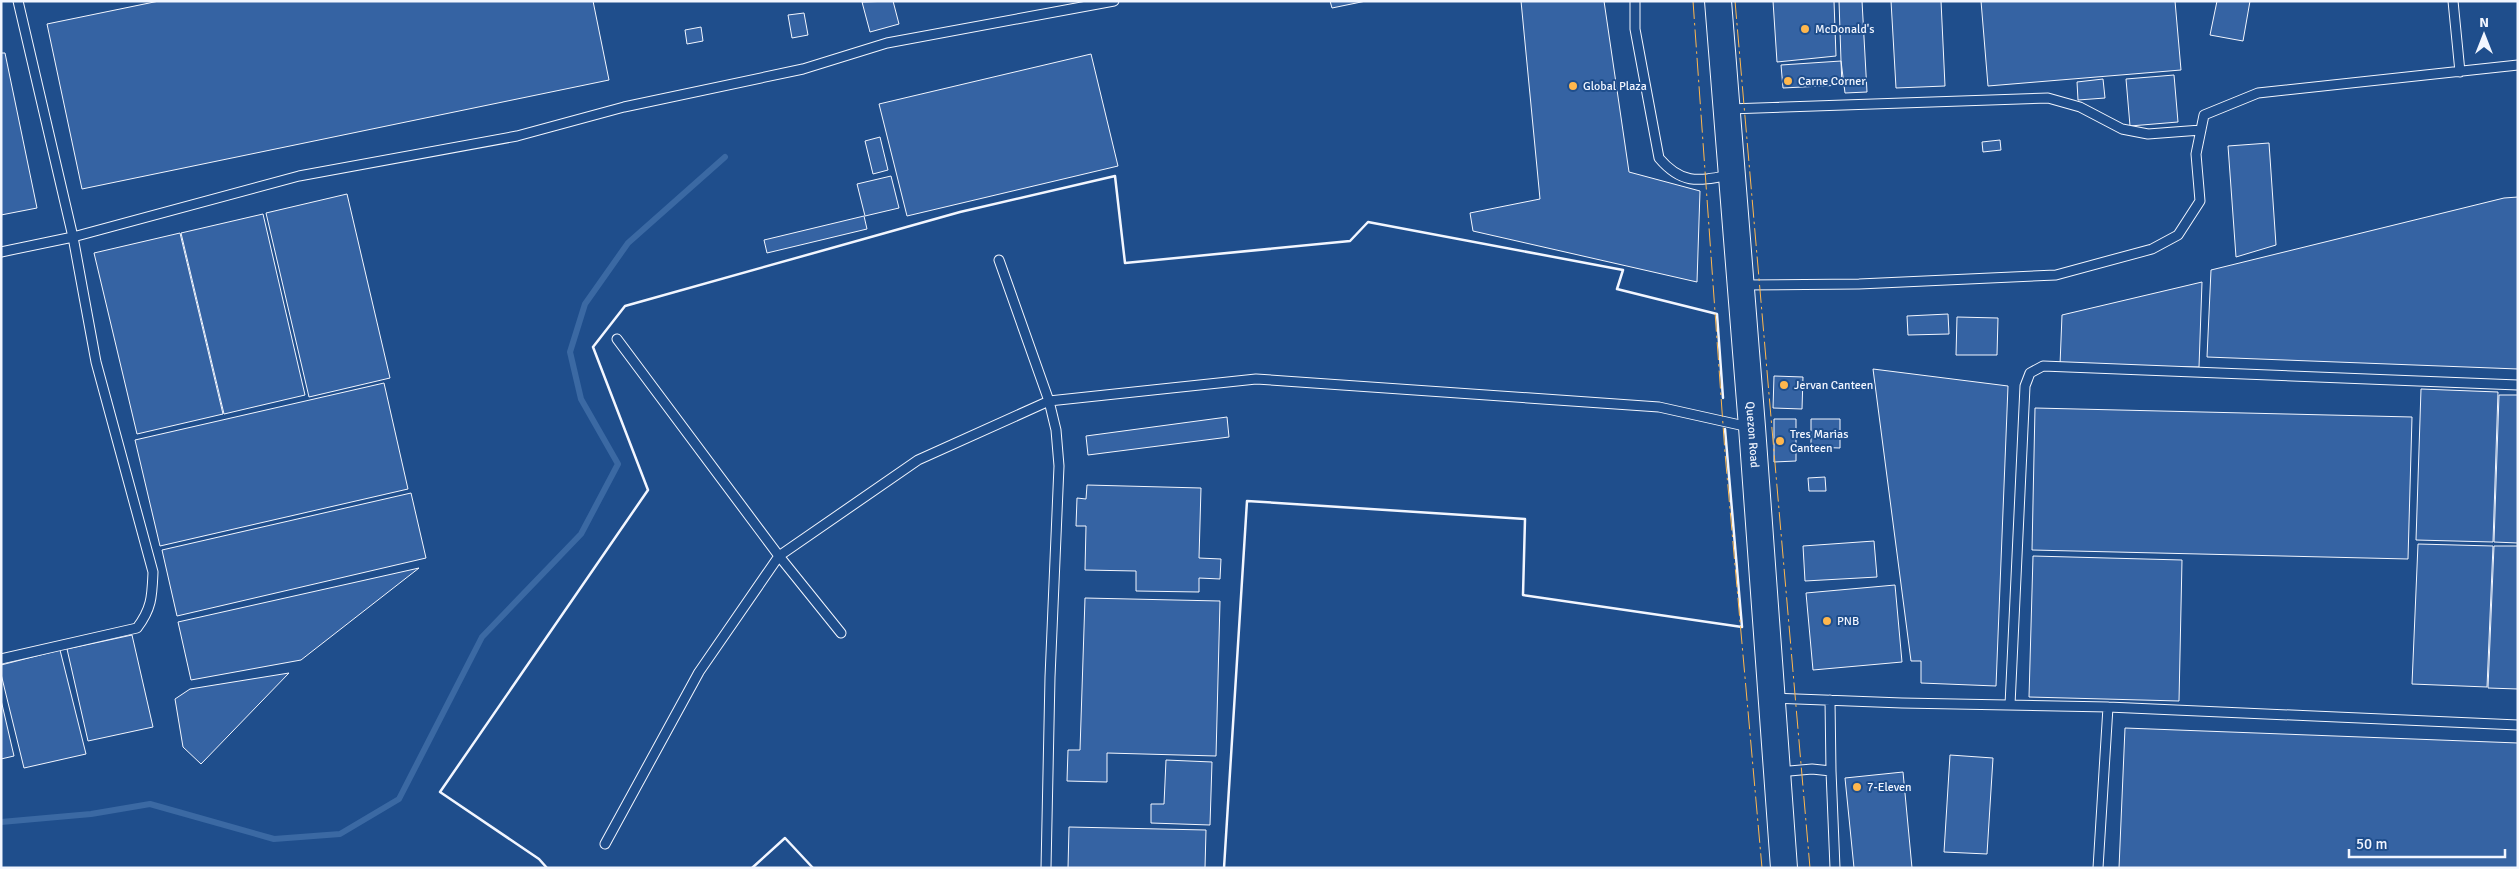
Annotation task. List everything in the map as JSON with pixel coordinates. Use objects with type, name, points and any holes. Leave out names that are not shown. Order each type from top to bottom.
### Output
[{"type":"main road","name":"Quezon Road","points":[[1718,1],[1730,175],[1752,427],[1784,868]]},
{"type":"lane","points":[[1,659],[137,628],[148,613],[153,572],[96,362],[73,237],[18,1]]},
{"type":"lane","points":[[1,252],[73,237],[299,176],[517,136],[624,107],[803,69],[887,43],[1114,1]]},
{"type":"lane","points":[[1635,1],[1635,29],[1659,158],[1671,172],[1698,182],[1730,175]]},
{"type":"lane","points":[[2453,1],[2460,72]]},
{"type":"lane","points":[[1740,285],[1859,284],[2056,275],[2152,249],[2178,235],[2200,201],[2196,154],[2204,115],[2258,93],[2518,65]]},
{"type":"lane","points":[[1726,110],[2048,98],[2080,107],[2122,129],[2148,134],[2201,130]]},
{"type":"lane","points":[[999,260],[1049,401],[1056,430],[1059,466],[1050,677],[1046,868]]},
{"type":"lane","points":[[617,339],[779,556],[841,634]]},
{"type":"lane","points":[[2010,705],[2025,386],[2030,373],[2036,369],[2042,366],[2518,385]]},
{"type":"lane","points":[[605,844],[699,672],[779,556],[918,460],[1049,401],[1256,379],[1659,407],[1752,427]]},
{"type":"lane","points":[[1771,698],[2108,707],[2518,725]]},
{"type":"lane","points":[[1830,700],[1835,868]]},
{"type":"lane","points":[[2098,868],[2108,707]]},
{"type":"lane","points":[[1776,772],[1812,769],[1831,771]]},
{"type":"building","points":[[159,1],[593,1],[609,80],[82,189],[47,24]]},
{"type":"building","points":[[893,1],[899,24],[870,32],[862,2]]},
{"type":"building","points":[[1330,1],[1366,1],[1332,8]]},
{"type":"building","name":"Global Plaza","points":[[1521,1],[1604,1],[1629,172],[1700,191],[1697,282],[1473,231],[1470,213],[1540,199]]},
{"type":"building","name":"McDonald's","points":[[1773,1],[1834,1],[1836,56],[1777,62]]},
{"type":"building","points":[[1839,1],[1862,1],[1867,92],[1845,93],[1841,61]]},
{"type":"building","points":[[1891,1],[1941,1],[1945,86],[1896,88]]},
{"type":"building","points":[[1981,1],[2175,1],[2181,70],[1988,86]]},
{"type":"building","points":[[2217,1],[2250,1],[2243,41],[2210,35]]},
{"type":"building","points":[[804,13],[808,35],[792,38],[788,15]]},
{"type":"building","points":[[701,27],[703,41],[687,44],[685,30]]},
{"type":"building","points":[[1,53],[5,53],[37,208],[1,215]]},
{"type":"building","points":[[1091,54],[1118,166],[907,216],[879,104]]},
{"type":"building","points":[[1841,61],[1842,85],[1783,88],[1781,65]]},
{"type":"building","points":[[2174,75],[2178,122],[2130,126],[2126,79]]},
{"type":"building","points":[[2103,79],[2105,98],[2078,100],[2077,82]]},
{"type":"building","points":[[880,137],[888,170],[873,174],[865,141]]},
{"type":"building","points":[[2000,140],[2001,150],[1983,152],[1982,142]]},
{"type":"building","points":[[2269,143],[2276,245],[2236,257],[2228,146]]},
{"type":"building","points":[[891,176],[899,208],[865,216],[857,184]]},
{"type":"building","points":[[347,194],[390,378],[309,397],[266,213]]},
{"type":"building","points":[[2518,197],[2518,369],[2207,357],[2211,270],[2504,198]]},
{"type":"building","points":[[263,214],[305,395],[224,414],[181,233]]},
{"type":"building","points":[[864,216],[867,229],[767,253],[764,240]]},
{"type":"building","points":[[180,233],[223,414],[137,434],[94,253]]},
{"type":"building","points":[[2202,282],[2199,367],[2060,365],[2062,315]]},
{"type":"building","points":[[1948,314],[1949,334],[1908,335],[1907,316]]},
{"type":"building","points":[[1957,317],[1998,318],[1997,355],[1956,355]]},
{"type":"building","points":[[1873,369],[2008,386],[1996,686],[1921,683],[1921,661],[1911,661]]},
{"type":"building","points":[[1774,376],[1803,377],[1802,409],[1773,408]]},
{"type":"building","points":[[384,383],[408,489],[160,546],[135,440]]},
{"type":"building","points":[[2421,389],[2498,392],[2493,542],[2416,540]]},
{"type":"building","points":[[2499,395],[2518,395],[2518,543],[2494,542]]},
{"type":"building","points":[[2035,408],[2412,417],[2408,559],[2032,550]]},
{"type":"building","points":[[1227,417],[1229,437],[1088,455],[1086,436]]},
{"type":"building","points":[[1774,419],[1796,419],[1796,461],[1774,462]]},
{"type":"building","points":[[1811,419],[1840,419],[1840,448],[1811,447]]},
{"type":"building","points":[[1825,477],[1826,491],[1809,491],[1808,478]]},
{"type":"building","points":[[1087,485],[1201,488],[1199,558],[1221,559],[1220,579],[1199,578],[1199,592],[1136,591],[1136,571],[1085,570],[1086,526],[1076,526],[1077,498],[1086,499]]},
{"type":"building","points":[[411,493],[426,558],[177,616],[162,550]]},
{"type":"building","points":[[1874,541],[1877,577],[1805,581],[1803,546]]},
{"type":"building","points":[[2418,544],[2493,546],[2487,687],[2412,684]]},
{"type":"building","points":[[2494,546],[2518,546],[2518,689],[2488,688]]},
{"type":"building","points":[[2033,556],[2182,560],[2179,701],[2029,697]]},
{"type":"building","points":[[419,568],[301,660],[191,680],[178,622]]},
{"type":"building","points":[[1895,585],[1902,662],[1813,670],[1806,593]]},
{"type":"building","points":[[1085,598],[1220,601],[1216,756],[1107,753],[1107,782],[1067,781],[1068,750],[1080,750]]},
{"type":"building","points":[[132,635],[153,727],[88,741],[67,649]]},
{"type":"building","points":[[60,650],[86,754],[24,768],[1,674],[1,665]]},
{"type":"building","points":[[289,673],[201,764],[183,747],[175,699],[190,689]]},
{"type":"building","points":[[1,700],[14,756],[1,759]]},
{"type":"building","points":[[2125,728],[2518,743],[2518,868],[2119,868]]},
{"type":"building","points":[[1950,755],[1993,758],[1987,854],[1944,852]]},
{"type":"building","points":[[1166,760],[1212,762],[1210,825],[1151,823],[1151,804],[1164,804]]},
{"type":"building","points":[[1903,772],[1912,868],[1854,868],[1845,778]]},
{"type":"building","points":[[1069,827],[1206,830],[1205,868],[1068,868]]},
{"type":"waterway","points":[[1,822],[91,814],[150,804],[274,839],[340,834],[399,799],[482,637],[581,534],[618,464],[581,399],[570,352],[585,304],[628,243],[725,157]]},
{"type":"wall","points":[[547,868],[539,859],[440,792],[648,490],[593,347],[625,306],[960,212],[1115,176],[1125,263],[1350,241],[1368,222],[1623,270],[1617,289],[1717,314],[1723,398]]},
{"type":"wall","points":[[1224,868],[1247,501],[1525,519],[1523,595],[1742,627],[1725,429]]},
{"type":"wall","points":[[752,868],[785,838],[813,868]]},
{"type":"power","points":[[1693,1],[1725,453],[1762,868]]},
{"type":"power","points":[[1735,1],[1810,868]]},
{"type":"place","name":"McDonald's","points":[[1805,29]]},
{"type":"place","name":"Carne Corner","points":[[1788,81]]},
{"type":"place","name":"Global Plaza","points":[[1573,86]]},
{"type":"place","name":"Jervan Canteen","points":[[1784,385]]},
{"type":"place","name":"Tres Marias Canteen","points":[[1780,441]]},
{"type":"place","name":"PNB","points":[[1827,621]]},
{"type":"place","name":"7-Eleven","points":[[1857,787]]}]
